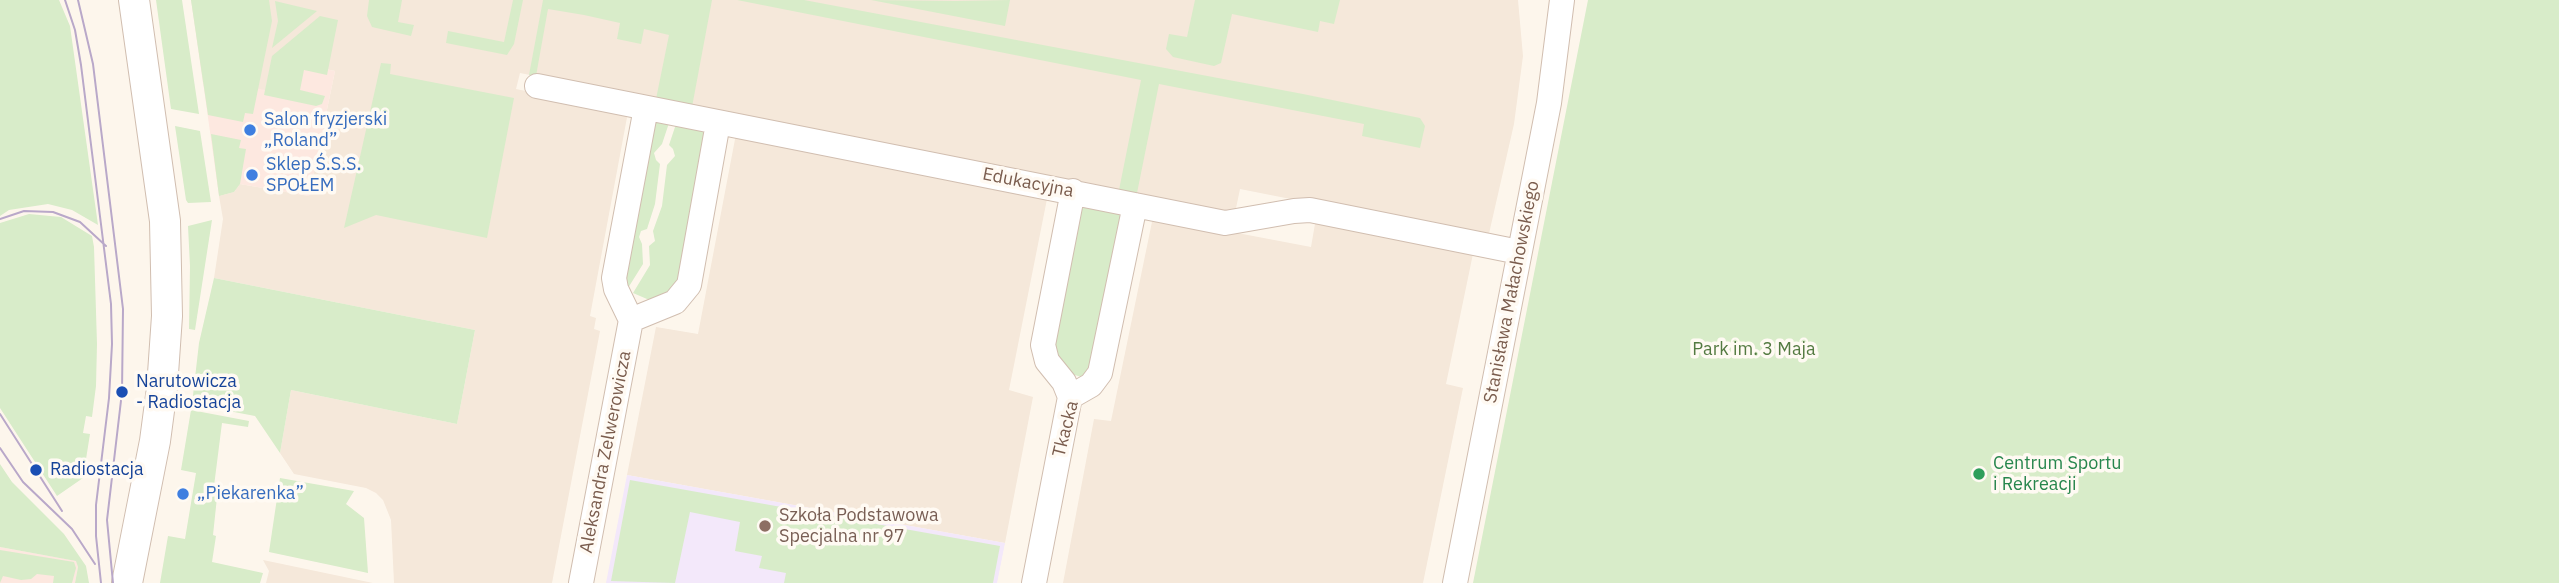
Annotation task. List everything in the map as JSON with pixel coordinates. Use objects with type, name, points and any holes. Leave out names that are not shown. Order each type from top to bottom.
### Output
[{"type":"street","points":[[127,583],[155,441],[162,388],[167,304],[165,221],[134,0]]},
{"type":"street","name":"Stanisława Małachowskiego","points":[[1455,583],[1549,103],[1562,0]]},
{"type":"street","name":"Edukacyjna","points":[[537,86],[1225,223],[1310,210],[1520,252]]},
{"type":"street","points":[[646,108],[614,278],[616,289],[631,320],[675,302],[689,285],[718,123]]},
{"type":"street","points":[[1070,397],[1064,382],[1047,361],[1043,345],[1073,191]]},
{"type":"street","name":"Tkacka","points":[[1034,583],[1070,397],[1091,385],[1100,373],[1135,205]]},
{"type":"street","name":"Aleksandra Zelwerowicza","points":[[581,583],[631,320]]},
{"type":"shaded area","points":[[191,0],[1518,0],[1523,56],[1514,124],[1488,238],[1240,189],[1235,213],[520,73],[516,89],[628,112],[590,316],[596,318],[594,329],[600,331],[552,583],[394,583],[391,520],[383,500],[366,488],[294,474],[280,453],[291,390],[457,424],[475,330],[214,278],[223,219],[219,196],[234,192],[240,184],[309,196],[335,71],[300,64],[294,96],[203,83]]},
{"type":"shaded area","points":[[300,64],[335,71],[309,196],[240,184],[234,192],[219,196],[203,82],[227,82],[294,96]]},
{"type":"shaded area","points":[[736,134],[1048,194],[1009,390],[1033,397],[1005,543],[627,475],[656,327],[698,334]]},
{"type":"shaded area","points":[[1153,217],[1311,247],[1316,218],[1474,249],[1446,384],[1463,388],[1423,583],[1063,583],[1094,419],[1111,421]]},
{"type":"shaded area","name":"Szkoła Podstawowa Specjalna nr 97","points":[[627,475],[1005,543],[997,583],[606,583]]},
{"type":"shaded area","points":[[0,547],[77,561],[75,583],[0,583]]},
{"type":"shaded area","points":[[263,560],[373,583],[266,583],[269,571]]},
{"type":"green space","points":[[0,0],[59,0],[70,26],[98,225],[72,210],[48,204],[9,210],[0,216]]},
{"type":"green space","points":[[156,0],[182,0],[199,114],[171,109]]},
{"type":"green space","points":[[191,0],[269,0],[272,21],[253,114],[245,113],[243,122],[208,115]]},
{"type":"green space","points":[[369,0],[402,0],[398,22],[414,25],[411,36],[372,27],[367,16]]},
{"type":"green space","points":[[513,0],[523,0],[514,44],[507,55],[446,43],[448,31],[504,42]]},
{"type":"green space","points":[[543,0],[712,0],[692,107],[656,99],[669,35],[644,29],[641,44],[617,39],[620,23],[584,15],[548,9],[536,76],[529,75]]},
{"type":"green space","points":[[737,0],[804,0],[1303,94],[1420,118],[1425,126],[1420,148],[1362,136],[1364,124],[1159,84],[1137,193],[1119,190],[1141,80]]},
{"type":"green space","points":[[871,0],[955,1],[1010,0],[1005,26]]},
{"type":"green space","points":[[1195,0],[1340,0],[1334,24],[1320,21],[1318,32],[1232,14],[1221,63],[1214,66],[1173,57],[1166,49],[1169,34],[1187,37]]},
{"type":"green space","name":"Park im. 3 Maja","points":[[1588,0],[2559,0],[2559,583],[1473,583]]},
{"type":"green space","points":[[275,1],[317,11],[272,48],[278,21]]},
{"type":"green space","points":[[320,16],[338,20],[327,75],[304,70],[300,90],[325,96],[322,104],[316,106],[264,95],[272,56]]},
{"type":"green space","points":[[381,63],[391,64],[390,74],[514,98],[487,238],[376,215],[344,228]]},
{"type":"green space","points":[[671,117],[662,144],[654,153],[660,164],[655,204],[647,229],[641,231],[639,237],[643,264],[628,288],[625,279],[656,121]]},
{"type":"green space","points":[[678,118],[700,127],[705,133],[677,288],[652,300],[633,293],[650,265],[649,246],[655,241],[653,231],[662,206],[667,165],[675,156],[669,145]]},
{"type":"green space","points":[[175,126],[200,131],[211,202],[188,203],[186,200]]},
{"type":"green space","points":[[211,134],[241,140],[239,148],[246,149],[240,184],[234,192],[219,196]]},
{"type":"green space","points":[[1087,205],[1110,205],[1123,216],[1090,371],[1081,377],[1069,373],[1052,346],[1082,209]]},
{"type":"green space","points":[[29,214],[61,217],[92,236],[94,247],[96,386],[92,417],[86,416],[83,433],[90,434],[83,478],[57,496],[0,408],[0,223]]},
{"type":"green space","points":[[212,220],[195,330],[189,329],[188,226]]},
{"type":"green space","points":[[214,278],[475,330],[457,424],[291,390],[280,453],[255,416],[192,404],[199,343]]},
{"type":"green space","points":[[191,410],[249,421],[248,427],[222,423],[214,486],[218,488],[212,562],[263,573],[260,583],[160,583],[168,536],[185,539],[196,473],[181,470]]},
{"type":"green space","points":[[0,464],[12,482],[64,534],[86,566],[89,583],[75,583],[78,567],[76,561],[0,547]]},
{"type":"green space","points":[[280,478],[354,491],[346,504],[364,518],[368,573],[269,552]]},
{"type":"green space","name":"Szkoła Podstawowa Specjalna nr 97","points":[[630,480],[1000,546],[993,583],[784,583],[786,573],[759,568],[762,556],[735,551],[740,522],[690,512],[675,583],[611,581]]},
{"type":"green space","points":[[0,550],[74,562],[76,568],[72,583],[53,583],[54,576],[37,574],[31,579],[21,580],[3,576],[0,583]]},
{"type":"tram line","points":[[65,0],[75,30],[81,65],[111,304],[109,398],[96,505],[101,583]]},
{"type":"tram line","points":[[78,0],[93,64],[123,309],[122,392],[107,520],[113,583]]},
{"type":"tram line","points":[[0,219],[24,211],[53,212],[80,222],[106,246]]},
{"type":"tram line","points":[[0,414],[62,511]]},
{"type":"tram line","points":[[0,448],[23,482],[72,529],[95,564]]},
{"type":"place","name":"Salon fryzjerski „Roland”","points":[[250,130]]},
{"type":"place","name":"Sklep Ś.S.S. SPOŁEM","points":[[252,175]]},
{"type":"place","name":"Narutowicza - Radiostacja","points":[[122,392]]},
{"type":"place","name":"Radiostacja","points":[[36,470]]},
{"type":"place","name":"Centrum Sportu i Rekreacji","points":[[1979,474]]},
{"type":"place","name":"„Piekarenka”","points":[[183,494]]},
{"type":"place","name":"Szkoła Podstawowa Specjalna nr 97","points":[[765,526]]}]
